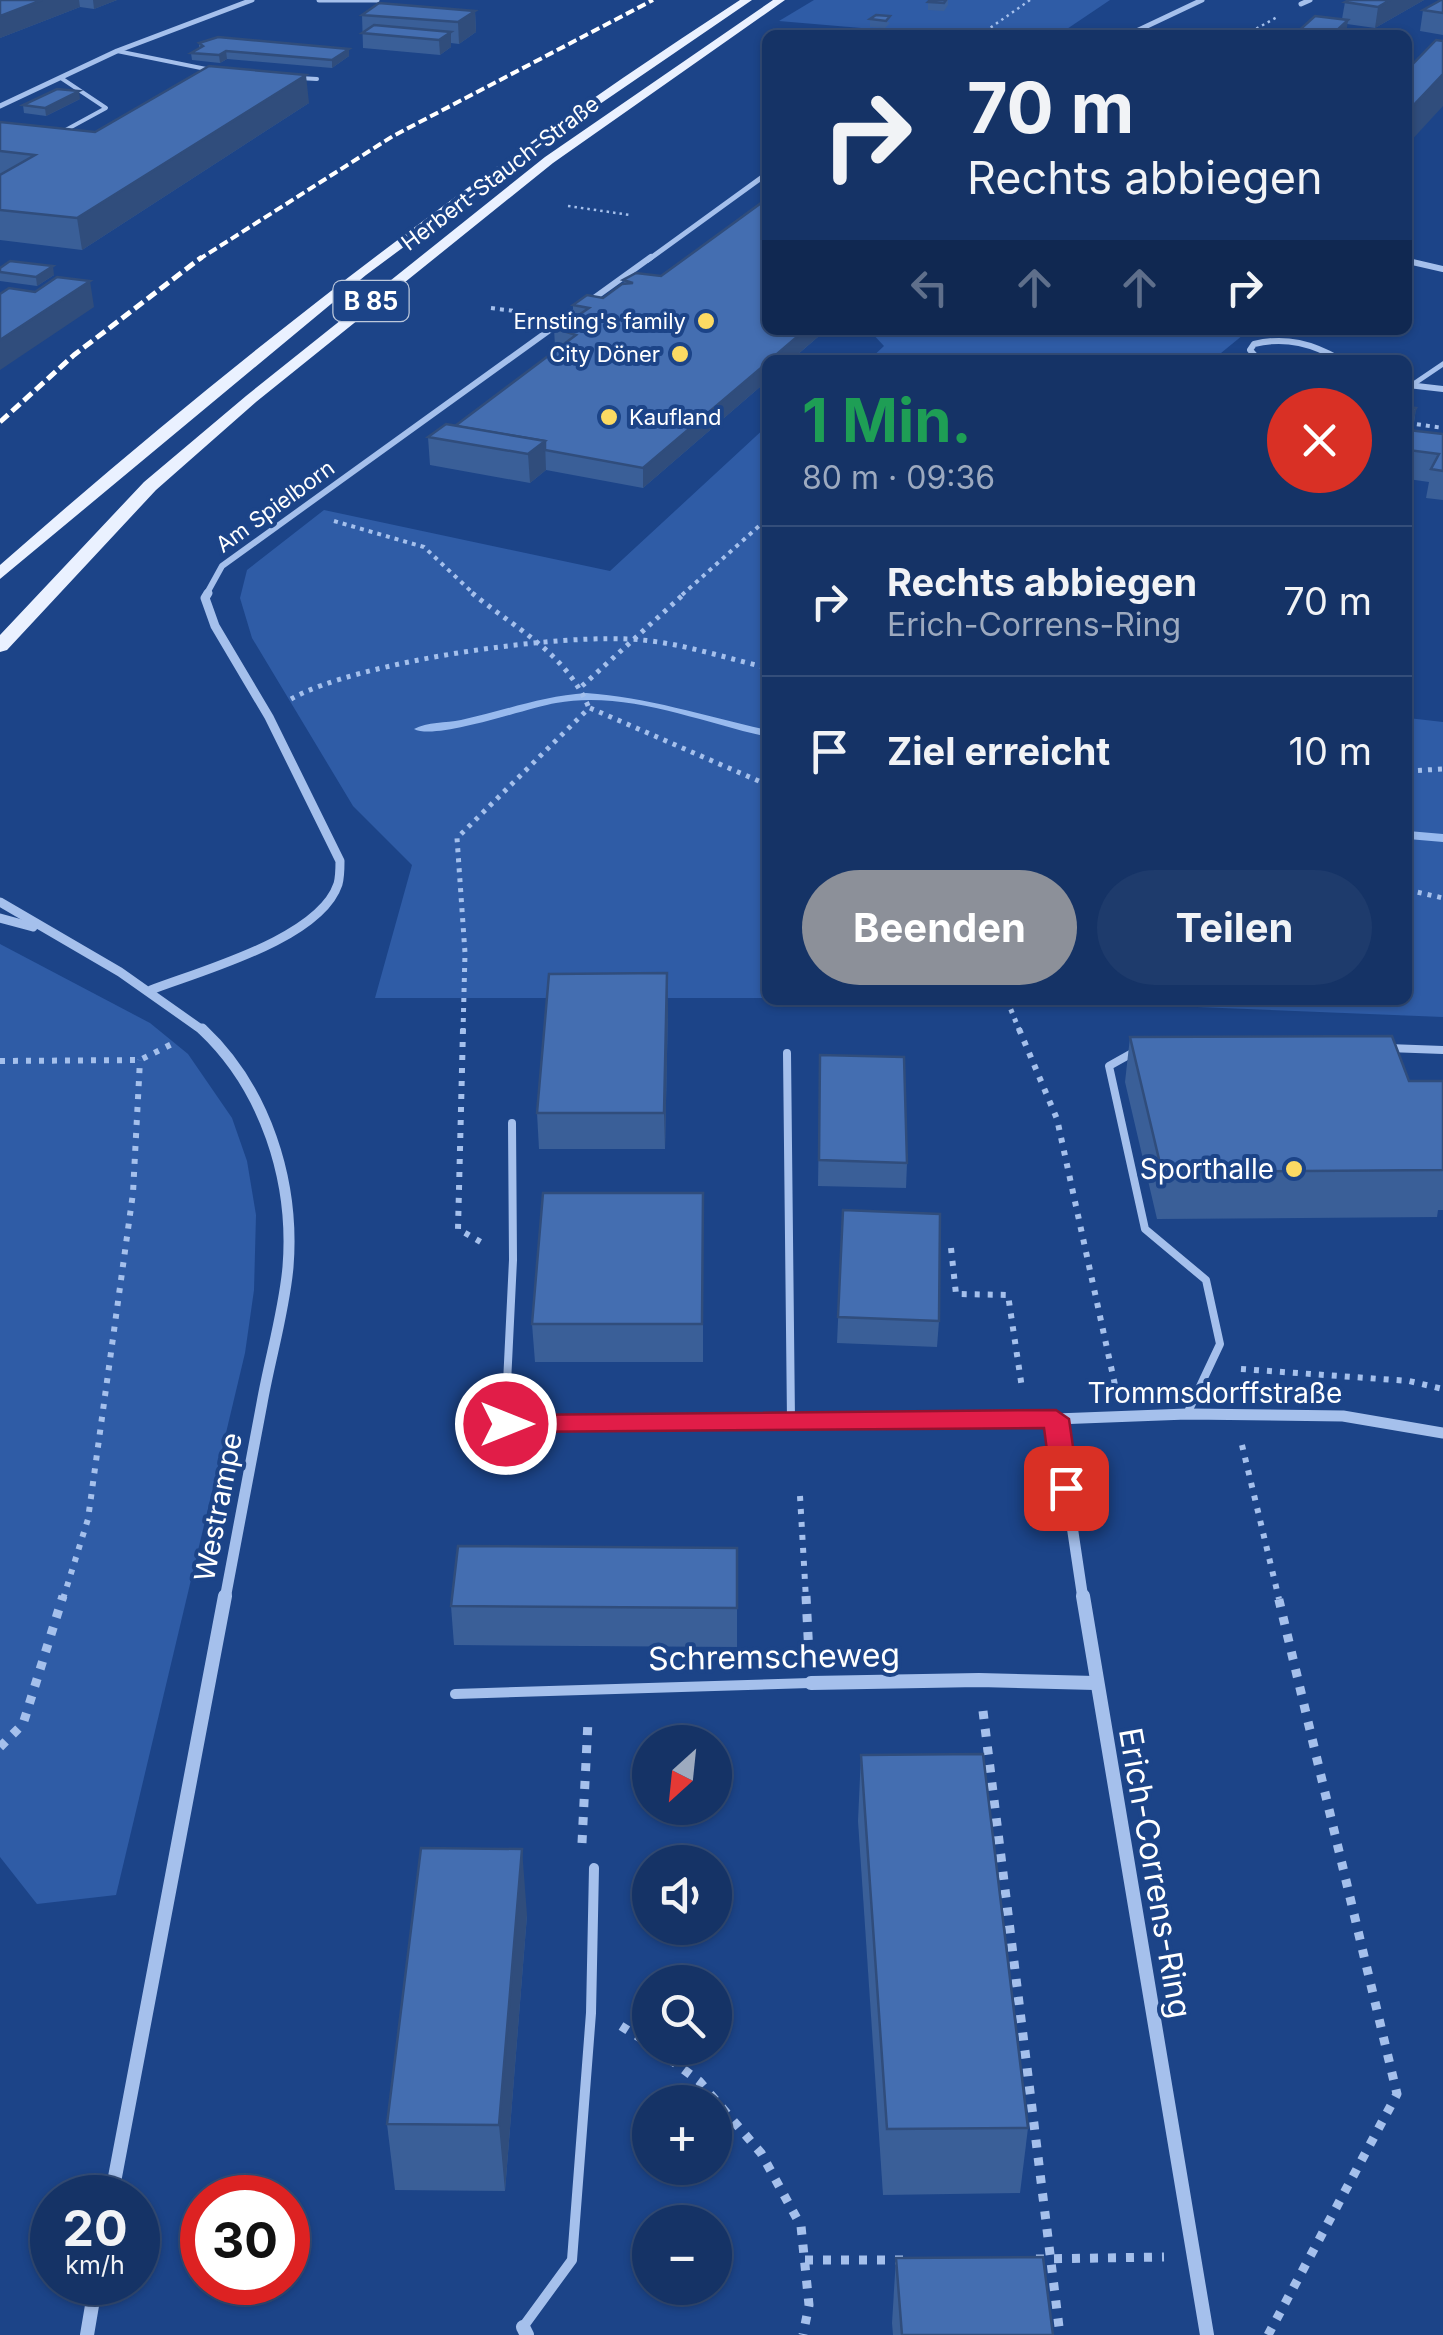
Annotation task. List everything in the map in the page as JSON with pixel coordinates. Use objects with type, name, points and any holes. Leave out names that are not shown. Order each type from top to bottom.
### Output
[{"type":"main road","name":"Herbert-Stauch-Straße","points":[[0,574],[218,386],[383,257],[516,157],[747,0]]},
{"type":"main road","name":"Herbert-Stauch-Straße","points":[[0,646],[150,486],[266,387],[549,160],[780,0]]},
{"type":"street","points":[[0,106],[118,51],[252,0]]},
{"type":"street","points":[[319,0],[378,0]]},
{"type":"street","points":[[1139,30],[1202,0]]},
{"type":"street","points":[[1302,4],[1310,0]]},
{"type":"street","name":"Am Spielborn","points":[[151,990],[271,944],[314,917],[338,887],[340,861],[270,717],[215,626],[205,598],[222,566],[762,177]]},
{"type":"street","points":[[1412,262],[1443,270]]},
{"type":"street","points":[[1255,355],[1250,350],[1254,344],[1278,340],[1311,344],[1332,355]]},
{"type":"street","points":[[1412,385],[1443,388]]},
{"type":"street","name":"Westrampe","points":[[0,902],[151,990],[208,1030],[253,1092],[274,1142],[288,1204],[288,1266],[115,2175]]},
{"type":"street","name":"Westrampe","points":[[0,918],[44,930]]},
{"type":"street","name":"Trommsdorffstraße","points":[[506,1424],[1234,1414],[1344,1416],[1443,1433]]},
{"type":"street","name":"Erich-Correns-Ring","points":[[1056,1419],[1095,1683],[1207,2335]]},
{"type":"street","name":"Schremscheweg","points":[[811,1683],[1095,1683]]},
{"type":"street","points":[[87,2335],[92,2305]]},
{"type":"lane","points":[[118,51],[172,65],[222,71]]},
{"type":"lane","points":[[61,78],[106,108],[61,132]]},
{"type":"lane","points":[[298,78],[317,79]]},
{"type":"lane","points":[[1412,384],[1443,364]]},
{"type":"lane","points":[[1370,1048],[1443,1050]]},
{"type":"lane","points":[[786,1052],[791,1421]]},
{"type":"lane","points":[[1150,1052],[1130,1052],[1109,1066],[1145,1229],[1206,1280],[1220,1344],[1187,1414]]},
{"type":"lane","points":[[506,1424],[514,1260],[512,1123]]},
{"type":"lane","name":"Schremscheweg","points":[[455,1694],[811,1683]]},
{"type":"lane","points":[[525,2331],[572,2260],[591,2013],[594,1868]]},
{"type":"path","points":[[987,30],[1030,0]]},
{"type":"path","points":[[1254,30],[1302,4]]},
{"type":"path","points":[[568,206],[630,214]]},
{"type":"path","points":[[1412,424],[1443,428]]},
{"type":"path","points":[[294,514],[422,546],[442,559],[460,583],[539,642],[583,689],[589,707],[762,782]]},
{"type":"path","points":[[583,689],[630,639],[762,520]]},
{"type":"path","points":[[270,717],[296,693],[328,679],[539,642],[630,639],[762,667]]},
{"type":"path","points":[[514,1260],[458,1229],[465,954],[457,838],[589,707]]},
{"type":"path","points":[[1412,770],[1443,769]]},
{"type":"path","points":[[1412,891],[1443,898]]},
{"type":"path","points":[[1010,1005],[1056,1119],[1122,1416]]},
{"type":"path","points":[[0,1061],[140,1060],[208,1030]]},
{"type":"path","points":[[0,1746],[23,1724],[88,1519],[133,1194],[140,1060]]},
{"type":"path","points":[[950,1248],[956,1294],[1008,1295],[1027,1419]]},
{"type":"path","points":[[1210,1367],[1320,1372],[1409,1381],[1443,1389]]},
{"type":"path","points":[[1234,1414],[1397,2094],[1268,2335]]},
{"type":"path","points":[[800,1496],[811,1683]]},
{"type":"path","points":[[979,1680],[1060,2335]]},
{"type":"path","points":[[590,1690],[581,1866],[594,1868]]},
{"type":"path","points":[[678,2065],[699,2081],[761,2153],[801,2226],[810,2304],[803,2335]]},
{"type":"path","points":[[1032,2259],[1192,2257]]},
{"type":"path","points":[[805,2260],[918,2260]]},
{"type":"shaded area","points":[[814,0],[1110,0],[1065,30],[884,30],[779,21]]},
{"type":"shaded area","points":[[874,335],[1243,335],[1213,355],[874,355],[884,346]]},
{"type":"shaded area","points":[[762,431],[762,998],[375,998],[412,865],[353,806],[252,638],[240,598],[247,570],[324,510],[610,571]]},
{"type":"shaded area","points":[[1412,718],[1443,722],[1443,1017],[1146,1005],[1412,1005]]},
{"type":"shaded area","points":[[0,944],[150,1023],[188,1054],[232,1118],[247,1161],[256,1215],[254,1290],[245,1353],[116,1895],[37,1904],[0,1857]]},
{"type":"building","points":[[0,0],[42,0],[0,16]]},
{"type":"building","points":[[1390,0],[1378,7],[1345,2]]},
{"type":"building","points":[[1441,0],[1443,13],[1423,10]]},
{"type":"building","points":[[379,3],[475,11],[458,22],[362,15]]},
{"type":"building","points":[[876,15],[890,16],[886,21],[870,19]]},
{"type":"building","points":[[1315,16],[1348,20],[1337,30],[1300,30]]},
{"type":"building","points":[[374,25],[451,32],[439,40],[362,33]]},
{"type":"building","points":[[218,37],[349,49],[332,60],[226,51],[219,55],[191,53],[203,46],[199,43]]},
{"type":"building","points":[[1436,40],[1443,41],[1443,74],[1412,107],[1412,65]]},
{"type":"building","points":[[209,66],[306,75],[77,218],[0,210],[0,175],[35,155],[0,151],[0,122],[95,132]]},
{"type":"building","points":[[57,89],[79,91],[45,108],[23,105]]},
{"type":"building","points":[[762,202],[762,335],[799,335],[776,355],[762,355],[762,367],[643,468],[545,450],[545,441],[455,426],[576,335],[554,328],[582,320],[573,319],[589,308],[573,305],[587,295],[603,298],[622,284],[633,283],[623,280],[636,273],[661,276]]},
{"type":"building","points":[[10,261],[53,266],[36,277],[0,272]]},
{"type":"building","points":[[57,277],[90,281],[0,340],[0,294],[9,288],[35,292]]},
{"type":"building","points":[[446,424],[545,441],[528,454],[428,437]]},
{"type":"building","points":[[1412,430],[1443,434],[1443,471],[1431,469],[1439,454],[1412,451]]},
{"type":"building","points":[[667,973],[664,1113],[537,1113],[549,974]]},
{"type":"building","name":"Sporthalle","points":[[1392,1036],[1409,1081],[1443,1081],[1443,1170],[1162,1172],[1130,1037]]},
{"type":"building","points":[[820,1055],[904,1057],[907,1163],[819,1160]]},
{"type":"building","points":[[543,1193],[703,1193],[702,1324],[532,1324]]},
{"type":"building","points":[[843,1210],[940,1214],[939,1321],[838,1317]]},
{"type":"building","points":[[458,1546],[737,1548],[737,1608],[451,1606]]},
{"type":"building","points":[[983,1754],[1028,2128],[887,2129],[861,1755]]},
{"type":"building","points":[[421,1848],[522,1849],[499,2125],[387,2124]]},
{"type":"building","points":[[1043,2257],[1053,2335],[902,2335],[896,2258]]},
{"type":"waterway","points":[[420,729],[457,724],[545,701],[586,696],[638,702],[762,732]]},
{"type":"waterway","points":[[1412,835],[1443,838]]},
{"type":"railway","points":[[198,260],[393,136],[653,0]]},
{"type":"railway","points":[[198,260],[202,257]]},
{"type":"railway","points":[[0,422],[74,355],[198,260]]},
{"type":"place","name":"Ernsting's family","points":[[706,321]]},
{"type":"place","name":"City Döner","points":[[680,354]]},
{"type":"place","name":"Kaufland","points":[[609,417]]},
{"type":"place","name":"Sporthalle","points":[[1294,1169]]},
{"type":"route","points":[[506,1424],[1056,1419],[1066,1488]]}]
